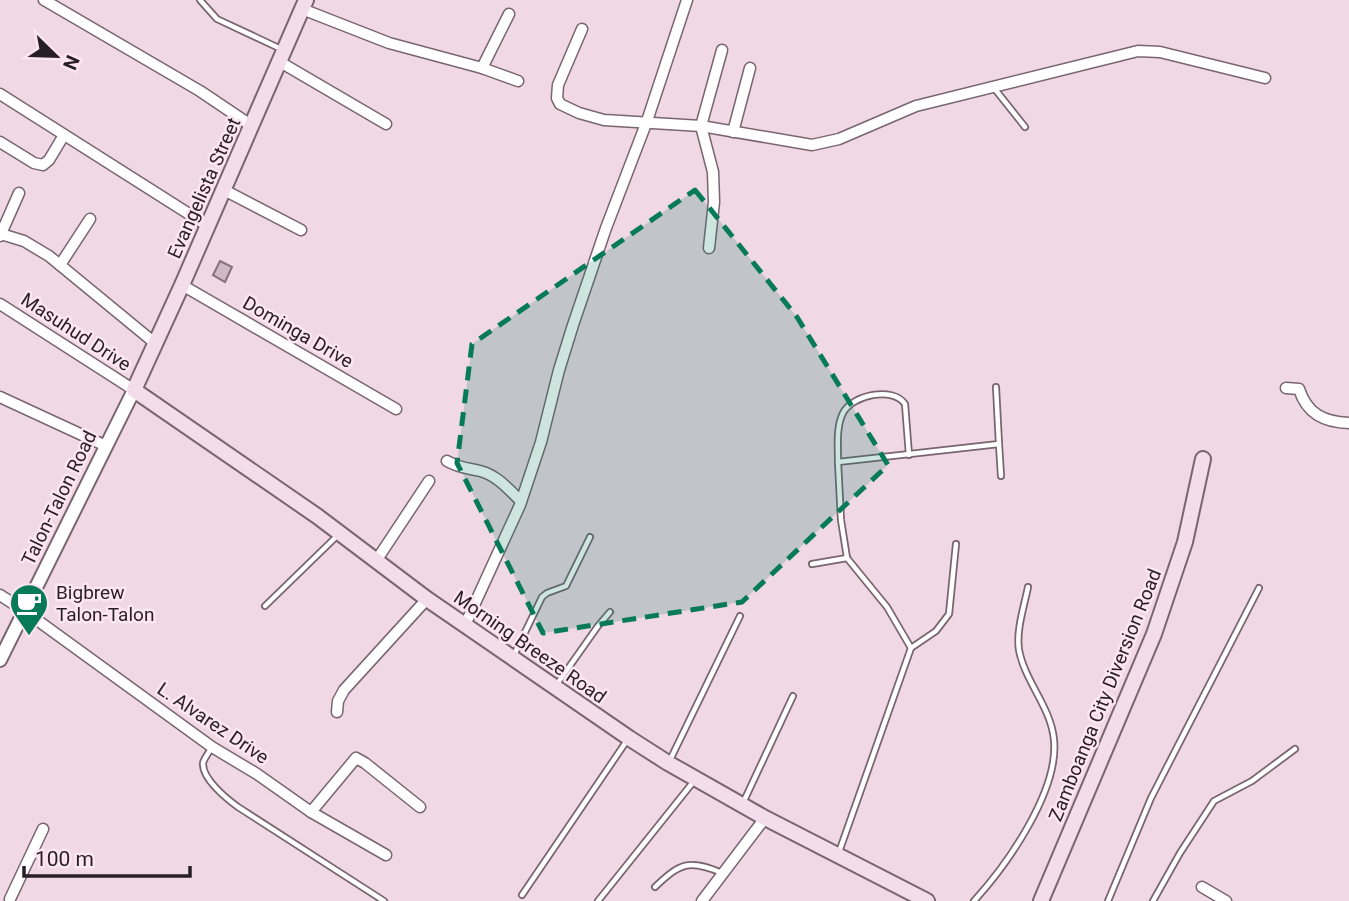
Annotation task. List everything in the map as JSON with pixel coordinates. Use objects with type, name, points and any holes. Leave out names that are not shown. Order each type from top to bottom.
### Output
[{"type":"main road","name":"Evangelista Street","points":[[134,390],[304,5]]},
{"type":"main road","name":"Morning Breeze Road","points":[[134,390],[340,533],[427,599],[668,764],[765,818],[927,901]]},
{"type":"main road","name":"Zamboanga City Diversion Road","points":[[1041,901],[1154,634],[1185,542],[1203,459]]},
{"type":"street","points":[[44,0],[200,91],[252,126]]},
{"type":"street","points":[[465,625],[522,501],[573,325],[647,121],[687,0]]},
{"type":"street","points":[[304,5],[389,43],[482,68],[518,81]]},
{"type":"street","points":[[482,68],[509,14]]},
{"type":"street","points":[[582,29],[558,85],[556,99],[560,104],[604,120],[701,126],[800,145],[839,139],[916,106],[1120,55],[1149,51],[1219,65],[1265,78]]},
{"type":"street","points":[[709,248],[714,202],[713,172],[701,126],[722,50]]},
{"type":"street","points":[[282,56],[386,124]]},
{"type":"street","points":[[733,132],[750,68]]},
{"type":"street","points":[[0,94],[208,226]]},
{"type":"street","points":[[0,142],[34,163],[43,165],[64,135]]},
{"type":"street","points":[[224,190],[301,230]]},
{"type":"street","points":[[19,193],[1,235],[36,247],[156,344]]},
{"type":"street","points":[[60,265],[90,219]]},
{"type":"street","name":"Dominga Drive","points":[[182,285],[396,409]]},
{"type":"street","name":"Masuhud Drive","points":[[0,304],[134,390]]},
{"type":"street","points":[[1286,388],[1300,388],[1304,402],[1320,418],[1349,423]]},
{"type":"street","name":"Talon-Talon Road","points":[[0,660],[4,642],[26,612],[134,390]]},
{"type":"street","points":[[0,397],[106,446]]},
{"type":"street","points":[[447,461],[461,469],[491,475],[522,501]]},
{"type":"street","points":[[376,561],[429,481]]},
{"type":"street","name":"L. Alvarez Drive","points":[[0,596],[212,747],[257,774],[311,812],[386,855]]},
{"type":"street","points":[[337,712],[338,701],[344,691],[427,599]]},
{"type":"street","points":[[311,812],[356,758],[420,807]]},
{"type":"street","points":[[702,901],[765,818]]},
{"type":"street","points":[[8,898],[44,829]]},
{"type":"street","points":[[1202,887],[1226,901]]},
{"type":"lane","points":[[200,0],[217,19],[282,56]]},
{"type":"lane","points":[[994,87],[1025,127]]},
{"type":"lane","points":[[996,387],[1001,476]]},
{"type":"lane","points":[[909,455],[905,404],[901,398],[878,395],[856,400],[844,410],[839,424],[838,462],[841,520],[847,558],[887,607],[911,648]]},
{"type":"lane","points":[[838,462],[999,444]]},
{"type":"lane","points":[[265,606],[340,533]]},
{"type":"lane","points":[[513,658],[539,601],[547,593],[566,586],[590,537]]},
{"type":"lane","points":[[837,856],[911,648],[936,631],[949,614],[956,544]]},
{"type":"lane","points":[[812,564],[847,558]]},
{"type":"lane","points":[[974,901],[1013,853],[1034,818],[1050,774],[1054,754],[1050,722],[1019,650],[1018,634],[1028,587]]},
{"type":"lane","points":[[1108,901],[1151,798],[1259,588]]},
{"type":"lane","points":[[555,687],[610,612]]},
{"type":"lane","points":[[668,764],[740,616]]},
{"type":"lane","points":[[742,805],[793,696]]},
{"type":"lane","points":[[522,895],[629,738]]},
{"type":"lane","points":[[212,747],[204,760],[204,767],[221,794],[384,901]]},
{"type":"lane","points":[[1153,901],[1214,801],[1252,780],[1294,749]]},
{"type":"lane","points":[[598,901],[696,779]]},
{"type":"lane","points":[[655,887],[684,864],[701,864],[722,873]]},
{"type":"highlighted area","points":[[695,190],[797,317],[888,465],[742,602],[543,633],[457,463],[472,344]]},
{"type":"building","points":[[220,261],[232,267],[225,282],[213,275]]},
{"type":"place","name":"Bigbrew Talon-Talon","points":[[29,637]]}]
